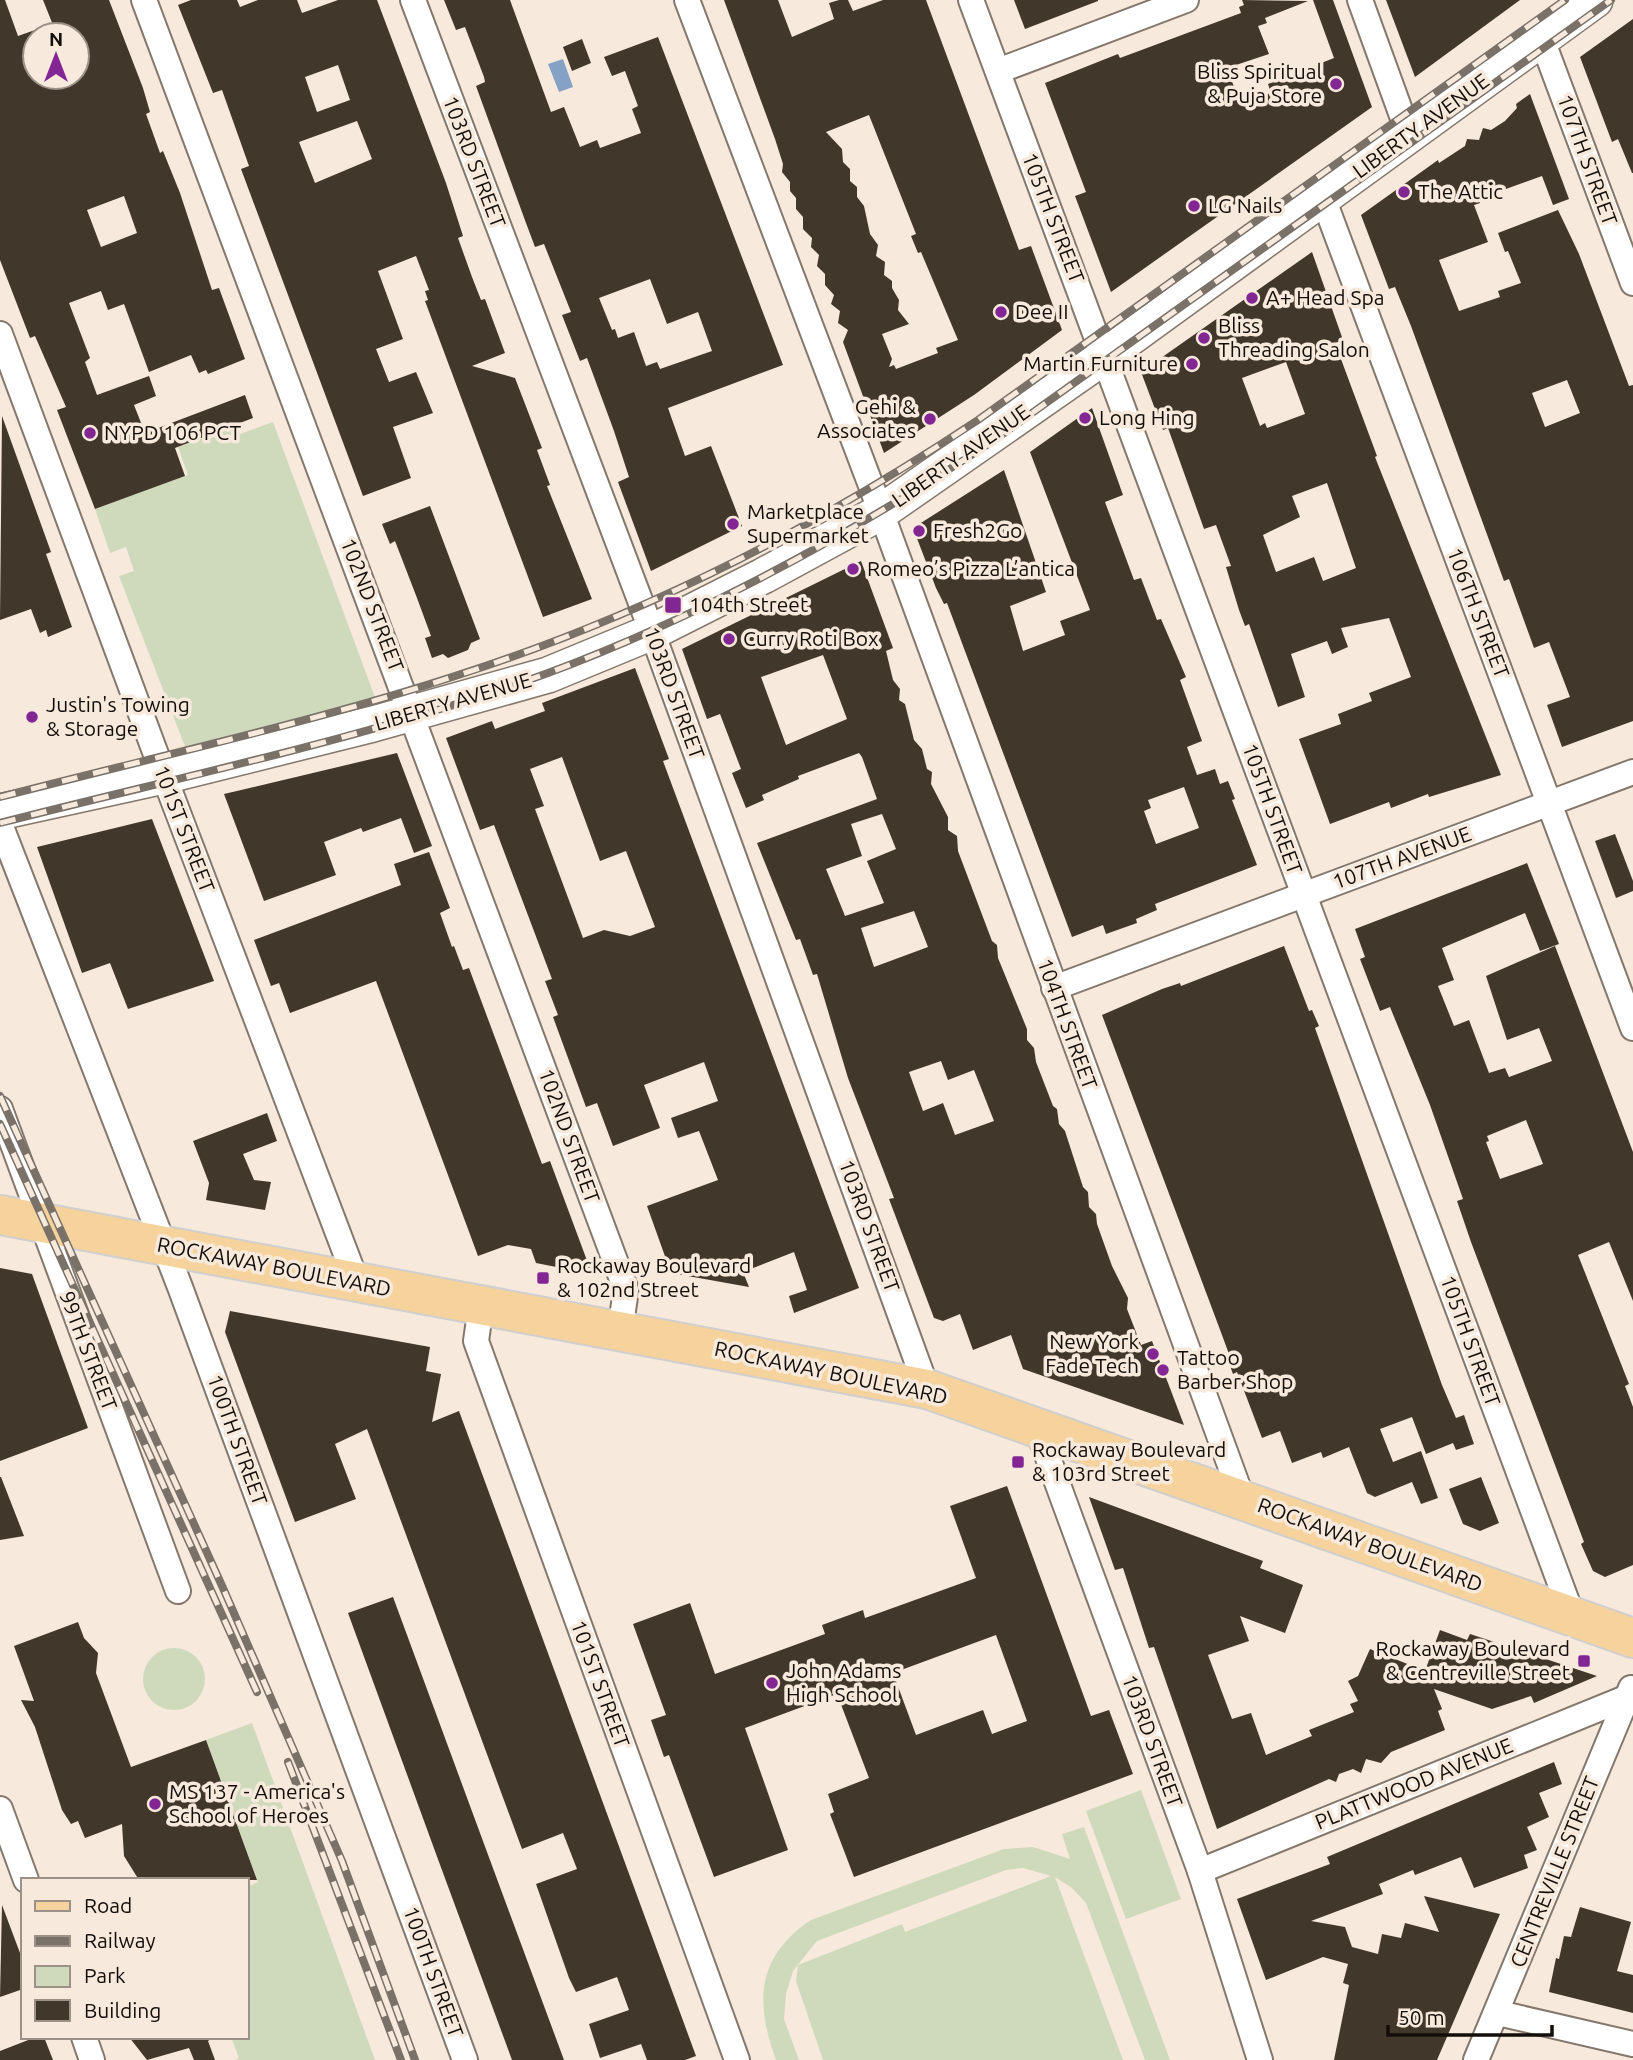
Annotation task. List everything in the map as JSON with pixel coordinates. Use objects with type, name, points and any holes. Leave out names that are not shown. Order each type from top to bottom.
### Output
[{"type":"main road","name":"ROCKAWAY BOULEVARD","points":[[0,1215],[928,1389],[1633,1638]]},
{"type":"street","name":"102ND STREET","points":[[144,0],[626,1290],[620,1331]]},
{"type":"street","name":"103RD STREET","points":[[413,0],[652,632],[928,1389]]},
{"type":"street","name":"104TH STREET","points":[[687,0],[881,512],[1242,1498]]},
{"type":"street","name":"105TH STREET","points":[[971,0],[1573,1618]]},
{"type":"street","points":[[998,71],[1186,0]]},
{"type":"street","points":[[1360,0],[1409,135]]},
{"type":"street","name":"LIBERTY AVENUE","points":[[0,812],[164,776],[413,714],[548,675],[652,632],[881,512],[1105,356],[1595,0]]},
{"type":"street","name":"107TH STREET","points":[[1541,37],[1633,283]]},
{"type":"street","name":"106TH STREET","points":[[1323,198],[1633,1028]]},
{"type":"street","name":"101ST STREET","points":[[0,334],[164,776],[357,1283]]},
{"type":"street","name":"107TH AVENUE","points":[[1054,988],[1633,772]]},
{"type":"street","name":"100TH STREET","points":[[0,824],[165,1246],[465,2060]]},
{"type":"street","name":"99TH STREET","points":[[0,1109],[178,1591]]},
{"type":"street","name":"101ST STREET","points":[[481,1306],[476,1341],[737,2060]]},
{"type":"street","name":"103RD STREET","points":[[1036,1425],[1200,1871],[1259,2060]]},
{"type":"street","name":"PLATTWOOD AVENUE","points":[[1200,1871],[1583,1715],[1630,1690]]},
{"type":"street","name":"CENTREVILLE STREET","points":[[1476,2060],[1498,2013],[1630,1690]]},
{"type":"street","points":[[1583,1715],[1609,1740]]},
{"type":"street","points":[[0,1809],[25,1878]]},
{"type":"street","points":[[1498,2013],[1633,2044]]},
{"type":"street","points":[[85,2039],[92,2060]]},
{"type":"green space","points":[[273,422],[376,700],[186,749],[119,576],[134,571],[126,547],[110,553],[95,509],[188,475],[178,447],[237,425],[240,434]]},
{"type":"green space","points":[[174,1648],[186,1650],[196,1657],[203,1667],[203,1691],[196,1701],[186,1708],[174,1710],[162,1708],[152,1701],[145,1691],[143,1679],[145,1667],[152,1657],[162,1650]]},
{"type":"green space","points":[[252,1723],[375,2060],[235,2060],[239,2058],[232,2039],[248,2039],[248,1887],[258,1882],[206,1740]]},
{"type":"green space","points":[[1141,1790],[1181,1899],[1126,1919],[1086,1811]]},
{"type":"green space","points":[[1084,1827],[1170,2060],[1145,2060],[1086,1903],[1072,1888],[1055,1877],[1123,2060],[823,2060],[796,1981],[798,1965],[902,1924],[905,1932],[1051,1876],[1023,1868],[1006,1870],[817,1941],[793,1971],[786,1994],[784,2019],[799,2060],[776,2060],[765,2019],[765,1982],[779,1949],[811,1920],[1004,1849],[1033,1847],[1070,1859],[1062,1834]]},
{"type":"water","points":[[563,59],[573,87],[559,92],[548,64]]},
{"type":"building","points":[[0,0],[5,0],[18,36],[21,35],[21,91],[91,91],[91,21],[51,21],[43,0],[109,0],[143,88],[150,112],[146,114],[160,153],[163,151],[180,193],[212,290],[219,288],[245,359],[208,374],[206,370],[199,373],[191,355],[149,372],[124,304],[108,310],[101,291],[69,303],[90,358],[85,362],[97,395],[149,376],[156,396],[134,405],[145,433],[245,395],[253,418],[175,448],[185,476],[95,509],[57,410],[66,407],[35,336],[30,338],[0,260]],"holes":[[[124,196],[137,233],[101,247],[87,210]]]},
{"type":"building","points":[[191,0],[237,0],[240,7],[258,0],[297,0],[302,13],[338,0],[377,0],[446,183],[463,236],[458,238],[472,277],[481,300],[485,299],[505,353],[472,366],[515,378],[542,448],[537,450],[550,485],[547,486],[592,599],[543,617],[425,301],[428,300],[425,291],[429,290],[416,256],[378,271],[403,339],[376,349],[389,382],[416,372],[433,413],[393,427],[411,478],[363,496],[241,169],[249,166],[222,90],[213,93],[178,5]],"holes":[[[338,65],[350,100],[317,112],[305,77]],[[357,121],[372,159],[315,183],[299,142]]]},
{"type":"building","points":[[444,0],[510,0],[551,112],[564,107],[580,147],[597,140],[600,148],[641,133],[632,109],[638,106],[625,71],[612,76],[604,57],[658,37],[783,365],[668,408],[685,456],[711,446],[742,526],[651,571],[618,482],[629,477],[614,431],[587,358],[580,361],[562,315],[571,312],[544,244],[535,247],[526,223],[476,86],[485,82],[465,27],[456,30]],"holes":[[[650,279],[667,324],[698,312],[712,351],[660,369],[657,362],[646,366],[634,332],[618,338],[599,298]]]},
{"type":"building","points":[[724,0],[778,0],[792,37],[834,19],[829,3],[839,0],[848,0],[853,11],[883,0],[926,0],[1019,250],[1031,246],[1062,330],[974,395],[884,453],[843,342],[848,330],[838,323],[840,311],[831,304],[834,295],[825,285],[825,274],[817,266],[819,255],[811,247],[812,238],[803,229],[803,217],[796,209],[796,198],[790,191],[790,182],[782,172],[783,164]],"holes":[[[869,115],[916,234],[911,236],[918,253],[921,252],[958,340],[936,348],[938,353],[896,369],[894,365],[889,367],[892,359],[882,334],[909,324],[898,310],[899,300],[892,288],[892,281],[884,275],[885,262],[876,256],[878,245],[870,234],[864,206],[857,197],[857,187],[850,181],[850,169],[843,162],[842,149],[826,132]]]},
{"type":"building","points":[[1014,0],[1098,0],[1098,1],[1025,29]]},
{"type":"building","points":[[1242,0],[1308,1],[1265,18],[1267,23],[1258,26],[1269,54],[1227,68],[1240,103],[1271,93],[1268,84],[1334,58],[1313,0],[1333,0],[1372,107],[1111,292],[1075,196],[1086,192],[1045,83],[1118,54],[1120,58],[1241,13],[1239,7],[1244,5]]},
{"type":"building","points":[[1386,0],[1520,0],[1415,77]]},
{"type":"building","points":[[1633,19],[1632,173],[1618,139],[1612,142],[1580,57]]},
{"type":"building","points":[[582,39],[591,63],[572,71],[563,47]]},
{"type":"building","points":[[1530,94],[1569,199],[1553,205],[1542,176],[1478,199],[1480,203],[1474,205],[1488,242],[1439,260],[1459,311],[1500,297],[1498,291],[1521,283],[1498,233],[1558,210],[1579,254],[1629,386],[1633,385],[1633,721],[1562,747],[1547,705],[1570,697],[1549,642],[1534,648],[1509,579],[1504,581],[1411,326],[1395,287],[1389,289],[1361,215],[1438,160],[1439,163],[1465,146],[1467,139],[1479,140],[1483,128],[1491,130],[1505,121],[1517,108],[1516,104]],"holes":[[[1567,380],[1580,413],[1545,427],[1532,393]]]},
{"type":"building","points":[[1312,252],[1343,340],[1335,343],[1377,456],[1375,457],[1501,775],[1429,797],[1428,794],[1391,808],[1389,802],[1330,824],[1299,739],[1341,724],[1338,714],[1372,701],[1369,693],[1411,677],[1389,618],[1341,628],[1348,647],[1332,654],[1327,641],[1291,654],[1305,697],[1278,707],[1249,624],[1245,626],[1239,610],[1226,567],[1231,566],[1216,525],[1204,529],[1168,428],[1163,430],[1141,372]],"holes":[[[1286,362],[1305,414],[1267,428],[1265,423],[1260,426],[1242,378]],[[1327,483],[1356,568],[1323,581],[1314,557],[1276,572],[1263,535],[1300,517],[1292,496]]]},
{"type":"building","points":[[1092,408],[1123,495],[1105,502],[1134,580],[1141,578],[1157,620],[1161,619],[1186,677],[1180,680],[1202,741],[1187,747],[1197,775],[1215,769],[1220,784],[1228,781],[1235,799],[1232,800],[1257,865],[1155,904],[1157,910],[1136,919],[1137,923],[1106,934],[1103,925],[1072,937],[947,603],[944,604],[936,588],[913,528],[1004,470],[1046,592],[1010,606],[1023,651],[1065,635],[1060,621],[1090,610],[1030,452]],"holes":[[[1184,787],[1199,828],[1156,844],[1144,811],[1151,808],[1148,800]]]},
{"type":"building","points":[[2,416],[51,552],[46,554],[72,627],[48,637],[46,630],[40,633],[31,609],[0,620]]},
{"type":"building","points":[[430,506],[480,639],[471,643],[468,650],[448,658],[443,654],[432,658],[425,638],[431,636],[417,598],[395,541],[390,544],[382,524]]},
{"type":"building","points":[[861,561],[893,648],[886,651],[893,680],[900,689],[899,700],[905,704],[914,740],[922,749],[927,769],[932,772],[931,784],[948,817],[948,830],[957,836],[958,851],[992,941],[997,945],[998,958],[1027,1029],[1027,1040],[1034,1048],[1036,1062],[1053,1106],[1057,1109],[1059,1124],[1065,1131],[1083,1187],[1088,1192],[1089,1207],[1096,1214],[1112,1266],[1128,1298],[1127,1309],[1141,1345],[1152,1341],[1184,1425],[1023,1369],[1011,1335],[973,1350],[960,1314],[943,1321],[934,1318],[889,1199],[894,1198],[848,1078],[817,974],[813,975],[800,939],[796,940],[757,843],[877,799],[862,757],[859,753],[798,776],[799,779],[762,795],[764,800],[746,808],[732,773],[741,769],[720,714],[707,719],[682,649]],"holes":[[[823,655],[847,719],[786,745],[761,677]],[[882,814],[896,849],[867,861],[884,903],[845,916],[826,869],[862,856],[851,824]],[[914,911],[928,947],[874,967],[861,928]],[[941,1061],[948,1080],[974,1070],[994,1121],[955,1135],[943,1103],[923,1111],[909,1072]]]},
{"type":"building","points":[[635,668],[669,759],[663,761],[859,1288],[794,1313],[789,1296],[807,1290],[794,1252],[743,1272],[749,1287],[671,1273],[647,1206],[718,1180],[699,1131],[678,1138],[671,1118],[718,1101],[704,1062],[644,1085],[660,1128],[613,1146],[597,1103],[586,1107],[553,1017],[558,1015],[545,981],[552,979],[494,825],[480,830],[446,738],[492,721],[495,729],[545,711],[542,703]],"holes":[[[562,757],[600,861],[626,851],[655,927],[630,936],[604,930],[583,938],[535,809],[544,806],[530,769]]]},
{"type":"building","points":[[397,753],[432,846],[414,853],[401,818],[363,832],[361,828],[324,842],[336,875],[264,901],[224,794]]},
{"type":"building","points":[[152,819],[214,981],[128,1009],[110,963],[82,973],[37,847]]},
{"type":"building","points":[[1615,834],[1633,881],[1633,891],[1616,898],[1595,841]]},
{"type":"building","points":[[429,852],[450,908],[440,913],[452,947],[454,946],[463,970],[469,968],[542,1164],[550,1161],[592,1274],[536,1263],[531,1249],[508,1245],[478,1256],[376,981],[290,1013],[279,983],[271,986],[254,940],[401,885],[394,864]]},
{"type":"building","points":[[1527,863],[1559,944],[1540,951],[1525,913],[1442,948],[1454,980],[1438,986],[1454,1026],[1469,1020],[1489,1073],[1505,1068],[1509,1077],[1552,1061],[1539,1028],[1507,1040],[1486,976],[1555,946],[1633,1152],[1633,1301],[1609,1242],[1578,1255],[1629,1384],[1625,1386],[1633,1407],[1633,1565],[1605,1577],[1593,1571],[1581,1544],[1584,1542],[1471,1242],[1457,1201],[1463,1199],[1430,1105],[1390,1007],[1380,1011],[1360,959],[1365,957],[1355,929]],"holes":[[[1526,1120],[1543,1164],[1500,1179],[1486,1142],[1489,1141],[1487,1136]]]},
{"type":"building","points":[[1284,946],[1309,1011],[1312,1010],[1319,1026],[1315,1028],[1442,1385],[1456,1418],[1464,1415],[1474,1444],[1456,1450],[1453,1443],[1426,1454],[1412,1417],[1380,1429],[1393,1462],[1421,1451],[1438,1498],[1421,1504],[1412,1482],[1375,1497],[1367,1493],[1349,1447],[1323,1458],[1321,1452],[1292,1463],[1280,1431],[1262,1438],[1237,1372],[1233,1374],[1226,1355],[1229,1354],[1102,1015],[1162,989],[1180,983],[1181,986]]},
{"type":"building","points":[[267,1113],[277,1141],[243,1154],[254,1180],[271,1182],[265,1210],[206,1200],[209,1183],[193,1141]]},
{"type":"building","points":[[0,1268],[32,1274],[88,1428],[0,1461]]},
{"type":"building","points":[[230,1311],[430,1347],[426,1371],[441,1374],[432,1422],[459,1411],[696,2056],[685,2060],[647,2060],[641,2044],[600,2058],[589,2024],[629,2010],[617,1977],[576,1992],[536,1884],[577,1869],[563,1833],[522,1849],[367,1429],[335,1444],[356,1499],[295,1522],[225,1332]]},
{"type":"building","points":[[1,1477],[24,1536],[0,1540]]},
{"type":"building","points":[[1481,1477],[1499,1523],[1480,1531],[1463,1524],[1449,1489]]},
{"type":"building","name":"John Adams High School","points":[[1007,1486],[1091,1716],[1109,1710],[1133,1774],[854,1877],[830,1814],[834,1812],[828,1794],[869,1778],[837,1694],[745,1728],[788,1850],[714,1877],[669,1755],[664,1757],[651,1720],[666,1715],[633,1624],[690,1603],[715,1674],[825,1634],[822,1625],[863,1610],[865,1618],[976,1578],[950,1506]],"holes":[[[996,1635],[1027,1721],[992,1734],[983,1710],[916,1735],[893,1673]]]},
{"type":"building","points":[[1089,1497],[1263,1561],[1260,1568],[1303,1585],[1285,1633],[1240,1616],[1249,1641],[1208,1655],[1232,1719],[1251,1713],[1266,1755],[1312,1736],[1309,1730],[1354,1712],[1350,1704],[1358,1701],[1348,1681],[1358,1676],[1370,1649],[1425,1671],[1440,1630],[1467,1640],[1470,1634],[1597,1676],[1534,1703],[1531,1696],[1492,1709],[1434,1689],[1442,1709],[1438,1711],[1445,1730],[1391,1752],[1381,1763],[1366,1759],[1361,1773],[1353,1769],[1339,1774],[1336,1782],[1329,1779],[1217,1829],[1154,1647],[1149,1648],[1123,1568],[1115,1570]]},
{"type":"building","points":[[393,1597],[564,2060],[512,2060],[348,1613]]},
{"type":"building","points":[[78,1622],[84,1638],[98,1653],[96,1673],[131,1767],[206,1740],[257,1880],[138,1878],[124,1856],[122,1824],[85,1838],[78,1821],[71,1824],[62,1810],[35,1727],[21,1700],[34,1701],[14,1646]]},
{"type":"building","points":[[1554,1762],[1562,1784],[1539,1793],[1549,1817],[1527,1827],[1537,1850],[1524,1855],[1528,1868],[1474,1888],[1461,1857],[1415,1875],[1413,1870],[1379,1884],[1383,1894],[1311,1921],[1345,1927],[1352,1947],[1378,1954],[1382,1934],[1401,1938],[1405,1923],[1439,1932],[1424,1896],[1500,1914],[1437,2060],[1334,2060],[1349,1985],[1343,1983],[1348,1964],[1323,1957],[1266,1980],[1237,1899],[1330,1864],[1327,1857]]},
{"type":"building","points":[[2,1905],[21,1956],[21,1990],[0,1997]]},
{"type":"building","points":[[1580,1907],[1631,1922],[1617,1971],[1633,1975],[1633,2013],[1549,1992],[1564,1936],[1571,1937]]},
{"type":"building","points":[[31,2039],[45,2039],[53,2060],[0,2060],[0,2051]]},
{"type":"building","points":[[131,2039],[211,2039],[208,2041],[215,2060],[194,2060],[189,2048],[147,2060]]},
{"type":"railway","points":[[0,797],[267,730],[466,673],[648,603],[761,548],[871,487],[978,420],[1565,0]]},
{"type":"railway","points":[[0,823],[345,737],[481,696],[606,650],[720,599],[884,509],[990,443],[1611,0]]},
{"type":"railway","points":[[0,1096],[223,1588],[342,1861],[415,2060]]},
{"type":"railway","points":[[0,1124],[257,1692]]},
{"type":"railway","points":[[288,1762],[401,2060]]},
{"type":"place","name":"Bliss Spiritual & Puja Store","points":[[1336,84]]},
{"type":"place","name":"The Attic","points":[[1404,192]]},
{"type":"place","name":"LG Nails","points":[[1194,206]]},
{"type":"place","name":"A+ Head Spa","points":[[1252,298]]},
{"type":"place","name":"Dee II","points":[[1001,312]]},
{"type":"place","name":"Bliss Threading Salon","points":[[1204,338]]},
{"type":"place","name":"Martin Furniture","points":[[1192,364]]},
{"type":"place","name":"Long Hing","points":[[1085,418]]},
{"type":"place","name":"Gehi & Associates","points":[[930,419]]},
{"type":"place","name":"NYPD 106 PCT","points":[[90,433]]},
{"type":"place","name":"Marketplace Supermarket","points":[[733,524]]},
{"type":"place","name":"Fresh2Go","points":[[919,531]]},
{"type":"place","name":"Romeo’s Pizza L’antica","points":[[853,569]]},
{"type":"place","name":"104th Street","points":[[673,605]]},
{"type":"place","name":"Curry Roti Box","points":[[729,639]]},
{"type":"place","name":"Justin's Towing & Storage","points":[[32,717]]},
{"type":"place","name":"Rockaway Boulevard & 102nd Street","points":[[543,1278]]},
{"type":"place","name":"New York Fade Tech","points":[[1153,1354]]},
{"type":"place","name":"Tattoo Barber Shop","points":[[1163,1370]]},
{"type":"place","name":"Rockaway Boulevard & 103rd Street","points":[[1018,1462]]},
{"type":"place","name":"Rockaway Boulevard & Centreville Street","points":[[1584,1661]]},
{"type":"place","name":"John Adams High School","points":[[772,1683]]},
{"type":"place","name":"MS 137 - America's School of Heroes","points":[[155,1804]]}]
